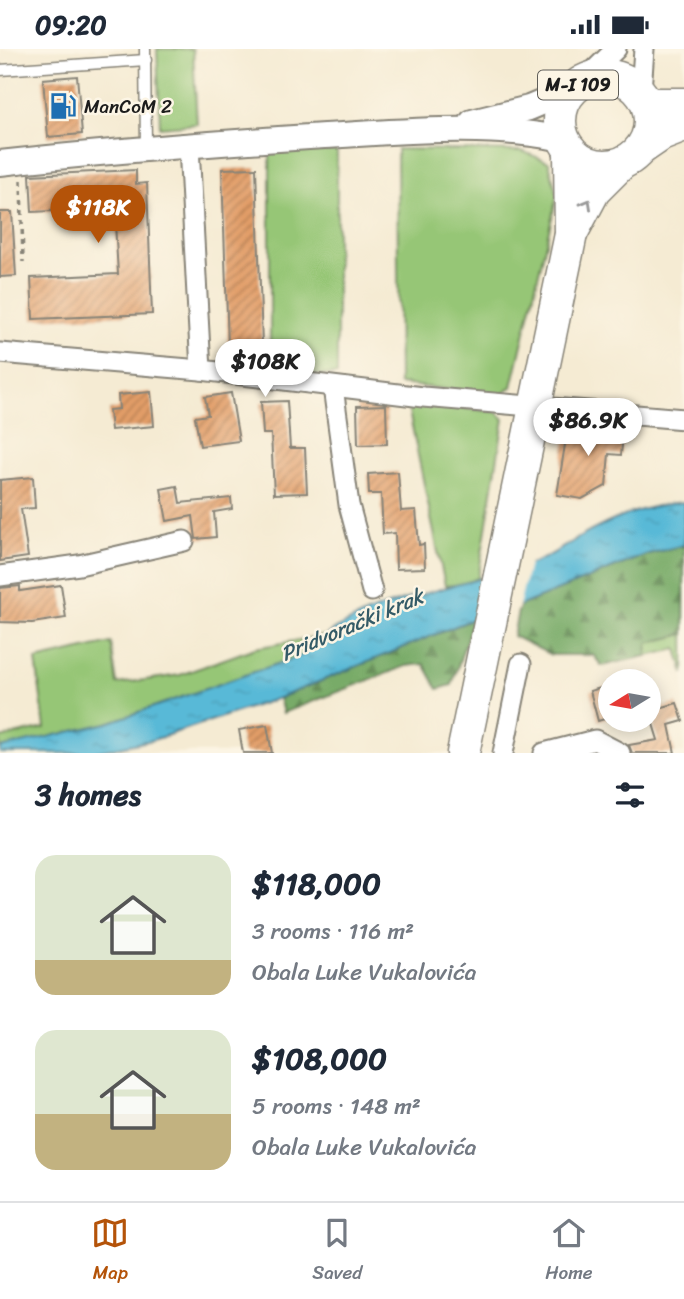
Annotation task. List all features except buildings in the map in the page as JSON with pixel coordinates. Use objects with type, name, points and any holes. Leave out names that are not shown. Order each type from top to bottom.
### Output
[{"type":"main road","name":"M-I 109","points":[[463,753],[533,406],[571,234],[566,145],[560,113],[577,86],[596,76],[612,76],[644,97],[684,104]]},
{"type":"main road","name":"M-I 109","points":[[571,234],[594,191],[631,156],[649,134],[650,119],[644,97]]},
{"type":"main road","name":"M-I 109","points":[[631,156],[661,135],[684,126]]},
{"type":"main road","points":[[566,145],[593,166],[631,156]]},
{"type":"street","points":[[424,130],[513,113],[577,86],[616,49]]},
{"type":"street","points":[[644,49],[644,97]]},
{"type":"street","points":[[10,165],[146,149],[424,130],[524,133],[566,145]]},
{"type":"street","points":[[189,146],[201,370]]},
{"type":"street","points":[[0,353],[201,370],[333,387],[684,419]]},
{"type":"street","points":[[333,387],[349,505],[372,591]]},
{"type":"street","points":[[0,576],[79,565],[184,541]]},
{"type":"street","points":[[503,753],[521,664]]},
{"type":"street","points":[[544,753],[595,740],[620,753]]},
{"type":"lane","points":[[0,70],[145,54],[146,149]]},
{"type":"path","points":[[10,165],[23,262]]},
{"type":"green space","points":[[157,49],[193,49],[197,124],[160,127]]},
{"type":"green space","points":[[397,149],[522,151],[549,162],[557,196],[512,387],[501,395],[399,384]]},
{"type":"green space","points":[[270,151],[337,151],[337,375],[270,375]]},
{"type":"green space","points":[[407,402],[497,412],[504,419],[478,578],[464,584],[445,586]]},
{"type":"green space","points":[[684,545],[684,634],[648,643],[647,656],[602,666],[593,655],[551,655],[513,636],[519,606],[648,554]]},
{"type":"green space","points":[[473,619],[452,685],[438,689],[424,664],[406,666],[283,713],[279,698]]},
{"type":"green space","points":[[684,634],[684,674],[677,649],[647,656],[647,643]]},
{"type":"green space","points":[[321,636],[300,656],[152,710],[75,734],[0,748],[0,738],[45,728],[36,660],[111,643],[117,684],[180,675],[255,648]]},
{"type":"water","name":"Pridvorački krak","points":[[684,502],[684,545],[648,554],[519,606],[473,619],[279,698],[153,740],[91,753],[0,753],[0,748],[107,723],[300,656],[325,636],[382,607],[536,562],[616,519],[656,506]]},
{"type":"pier","points":[[530,560],[518,610],[472,623],[483,573]]},
{"type":"place","name":"ManCoM 2","points":[[63,106]]}]
